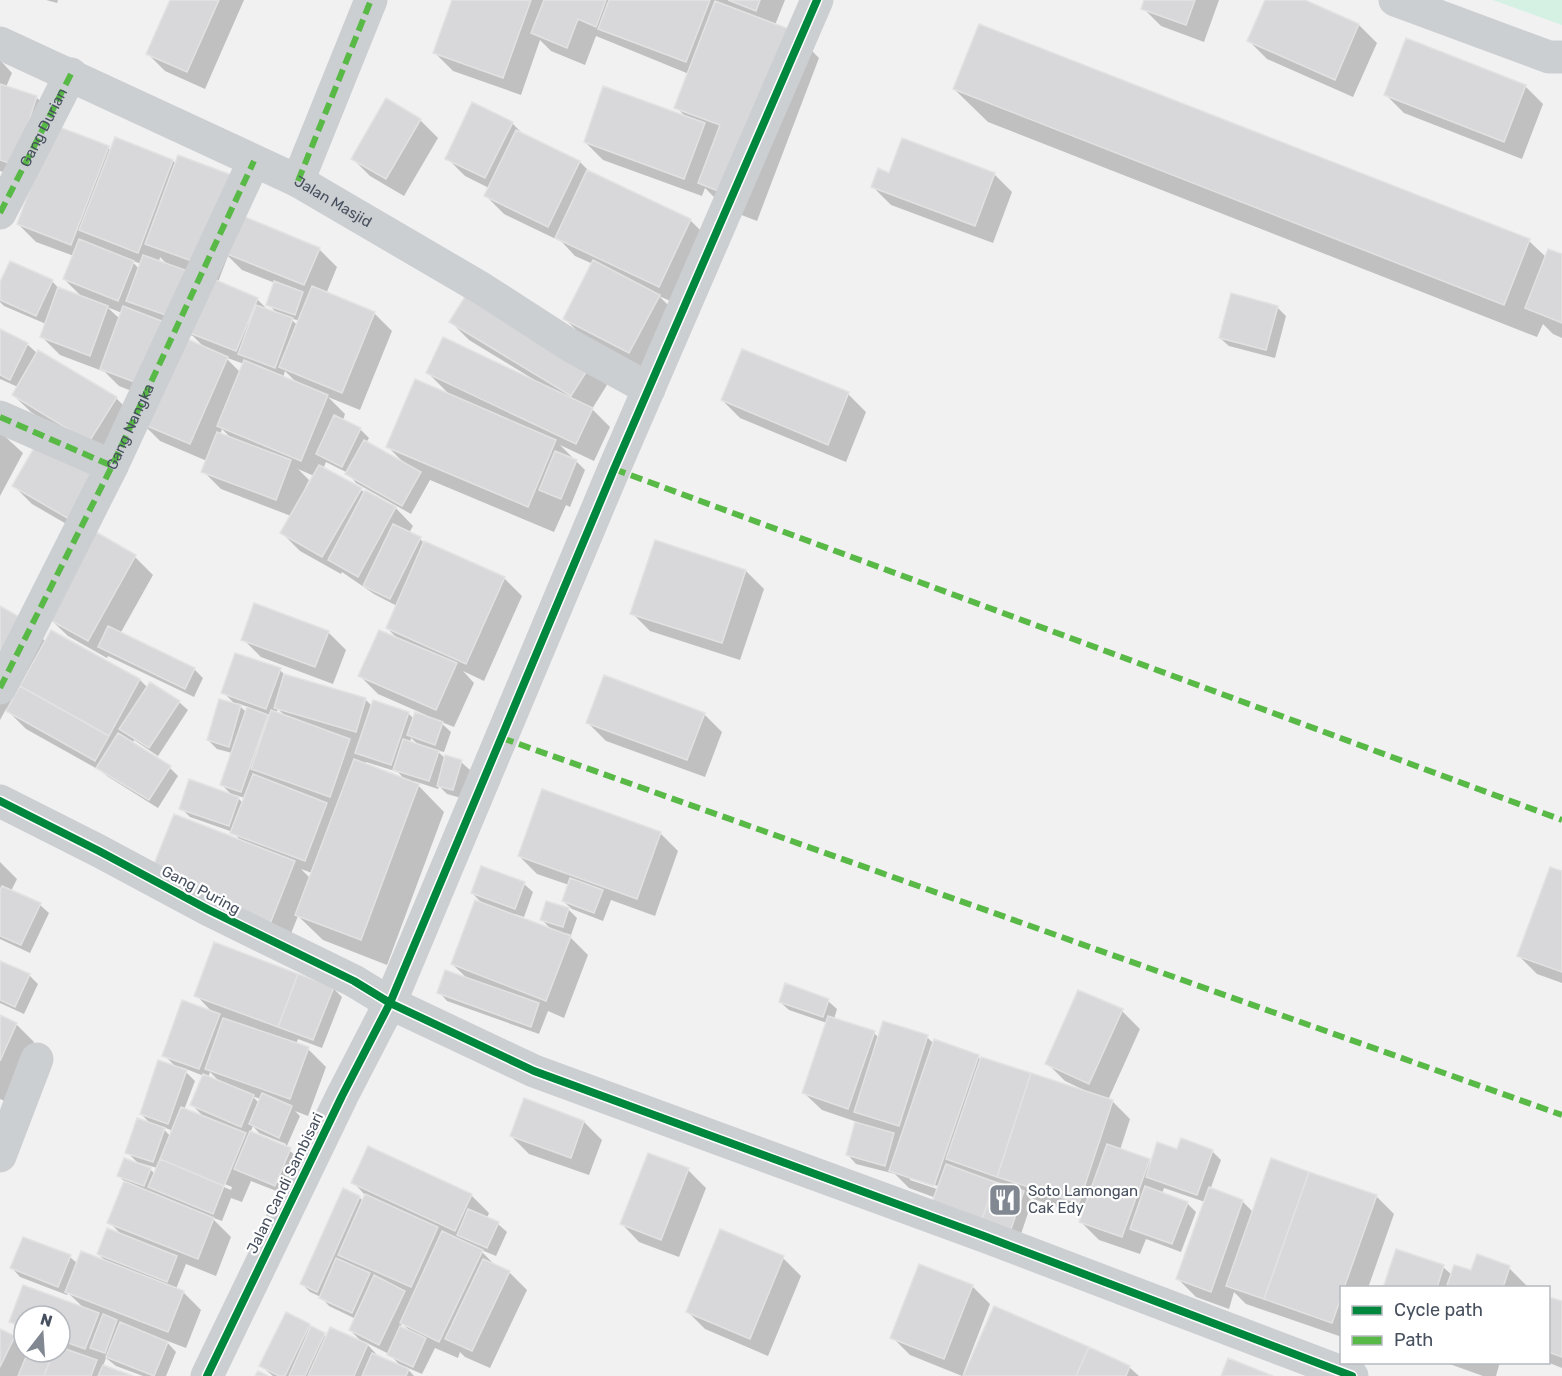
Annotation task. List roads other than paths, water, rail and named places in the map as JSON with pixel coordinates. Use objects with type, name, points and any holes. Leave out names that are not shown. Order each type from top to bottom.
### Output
[{"type":"street","points":[[298,181],[371,0]]},
{"type":"street","name":"Jalan Candi Sambisari","points":[[207,1376],[342,1096],[390,1003],[817,0]]},
{"type":"street","points":[[1395,0],[1549,57],[1562,57]]},
{"type":"street","name":"Jalan Masjid","points":[[0,43],[298,181],[480,288],[571,346],[650,389]]},
{"type":"street","name":"Gang Durian","points":[[0,213],[71,74]]},
{"type":"street","name":"Gang Nangka","points":[[0,688],[112,466],[254,161]]},
{"type":"street","points":[[0,417],[112,466]]},
{"type":"street","name":"Gang Puring","points":[[0,801],[99,850],[209,910],[354,981],[390,1003],[534,1071],[984,1236],[1352,1376]]},
{"type":"street","points":[[0,1156],[38,1059]]},
{"type":"place","name":"Soto Lamongan Cak Edy","points":[[1005,1200]]}]
